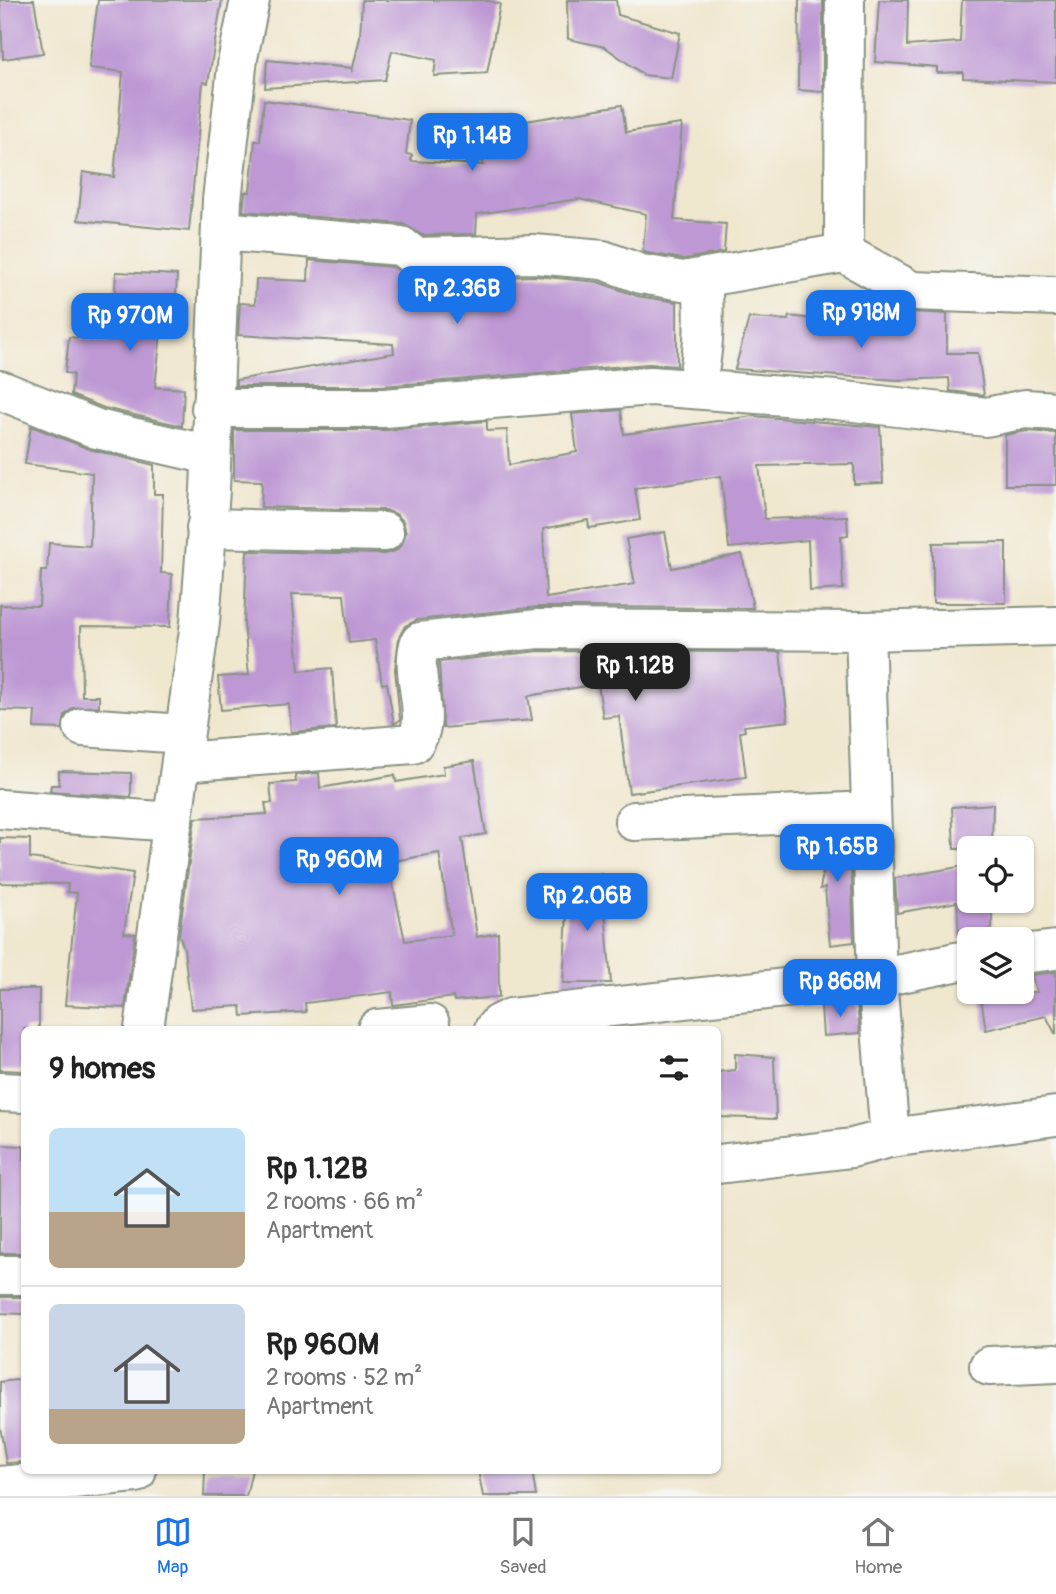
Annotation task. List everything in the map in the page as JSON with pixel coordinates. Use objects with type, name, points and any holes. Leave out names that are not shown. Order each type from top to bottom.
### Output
[{"type":"street","points":[[144,1026],[200,623],[221,231],[238,58],[250,0]]},
{"type":"street","points":[[844,253],[845,0]]},
{"type":"street","points":[[221,231],[401,246],[415,257],[534,254],[603,260],[641,274],[683,281],[844,253],[912,291],[1056,296]]},
{"type":"street","points":[[695,389],[702,361],[705,320],[702,278]]},
{"type":"street","points":[[211,408],[385,408],[651,386],[836,400],[986,417],[1025,409],[1056,411]]},
{"type":"street","points":[[0,390],[97,429],[210,455]]},
{"type":"street","points":[[206,528],[384,531]]},
{"type":"street","points":[[83,727],[182,748],[413,744],[421,735],[423,724],[414,659],[420,642],[439,638],[538,629],[865,631],[1056,626]]},
{"type":"street","points":[[865,631],[877,978],[890,1138]]},
{"type":"street","points":[[0,809],[173,822]]},
{"type":"street","points":[[634,821],[871,811]]},
{"type":"street","points":[[1034,953],[1056,950]]},
{"type":"street","points":[[496,1026],[511,1018],[877,978],[957,962]]},
{"type":"street","points":[[409,1026],[430,1024]]},
{"type":"street","points":[[0,1091],[21,1093]]},
{"type":"street","points":[[721,1164],[852,1148],[890,1138],[1056,1116]]},
{"type":"street","points":[[0,1275],[21,1275]]},
{"type":"street","points":[[989,1366],[1056,1363]]},
{"type":"street","points":[[0,1486],[136,1480]]},
{"type":"building","points":[[0,0],[34,0],[43,53],[3,59]]},
{"type":"building","points":[[98,0],[222,0],[208,83],[203,82],[189,231],[78,220],[83,172],[114,177],[123,72],[89,68]]},
{"type":"building","points":[[362,0],[484,0],[500,4],[487,73],[434,76],[436,60],[392,51],[385,80],[265,88],[267,60],[352,68],[352,72],[360,37]]},
{"type":"building","points":[[567,0],[616,0],[618,15],[680,33],[671,78],[644,75],[605,47],[568,39]]},
{"type":"building","points":[[799,0],[823,0],[823,92],[798,90]]},
{"type":"building","points":[[879,0],[908,0],[907,46],[960,42],[962,0],[1056,0],[1056,82],[963,78],[963,72],[937,73],[937,67],[875,62]]},
{"type":"building","points":[[264,100],[410,120],[406,154],[412,155],[411,161],[483,165],[478,119],[513,114],[514,123],[622,105],[626,132],[682,124],[674,220],[726,224],[724,252],[683,259],[647,253],[643,251],[646,214],[579,199],[477,214],[476,234],[422,235],[403,224],[243,211],[245,192],[250,192],[255,141],[260,141]]},
{"type":"building","points":[[309,260],[393,267],[416,279],[536,276],[598,282],[637,296],[677,302],[677,366],[649,364],[384,386],[236,386],[236,380],[394,353],[393,344],[238,335],[240,303],[255,304],[256,279],[308,281]]},
{"type":"building","points":[[116,272],[177,275],[175,316],[163,315],[155,387],[184,389],[182,426],[104,408],[71,395],[73,374],[65,373],[69,337],[112,341]]},
{"type":"building","points":[[896,311],[947,314],[947,353],[978,353],[984,395],[950,391],[949,378],[898,380],[735,369],[749,318],[788,320],[789,316],[896,329]]},
{"type":"building","points":[[621,410],[624,434],[753,416],[880,427],[883,483],[854,484],[854,464],[759,466],[765,519],[847,516],[848,535],[841,536],[843,589],[810,591],[808,540],[729,548],[721,476],[635,488],[640,520],[589,528],[588,520],[543,529],[546,598],[635,584],[626,539],[665,532],[672,568],[742,554],[753,608],[538,607],[417,620],[405,626],[399,637],[395,669],[400,720],[394,724],[387,683],[382,684],[375,640],[349,643],[344,595],[292,594],[299,671],[332,668],[336,728],[291,732],[289,704],[221,710],[218,677],[249,675],[244,624],[247,551],[384,554],[395,551],[402,544],[406,533],[403,521],[396,514],[385,510],[261,507],[262,481],[234,480],[234,430],[385,430],[487,421],[487,431],[507,430],[509,465],[577,452],[572,414]]},
{"type":"building","points":[[31,426],[89,449],[154,465],[154,494],[163,494],[161,573],[172,574],[170,627],[81,626],[82,696],[99,696],[99,706],[73,708],[65,715],[62,729],[34,728],[35,711],[0,710],[0,605],[39,606],[41,571],[47,571],[49,543],[90,546],[92,473],[25,464]]},
{"type":"building","points":[[1027,431],[1056,433],[1056,485],[1005,485],[1005,435]]},
{"type":"building","points":[[1006,542],[1006,603],[933,603],[933,543]]},
{"type":"building","points":[[539,651],[780,652],[788,721],[744,726],[745,731],[740,732],[746,777],[629,793],[619,716],[603,718],[598,684],[528,696],[532,720],[443,728],[439,662]]},
{"type":"building","points":[[474,761],[486,834],[462,838],[477,937],[498,933],[499,997],[454,1001],[453,997],[393,1005],[392,992],[305,1003],[306,1012],[242,1016],[241,1006],[191,1009],[184,949],[179,935],[195,818],[267,814],[265,803],[272,803],[270,784],[296,782],[295,775],[319,773],[320,788],[395,775],[396,782],[444,774],[443,766]],"holes":[[[439,853],[452,935],[405,941],[388,862]]]},
{"type":"building","points":[[59,771],[131,773],[131,797],[50,791],[51,785],[59,785]]},
{"type":"building","points":[[993,804],[992,836],[957,836],[957,849],[954,849],[952,807]]},
{"type":"building","points":[[850,834],[854,942],[830,945],[825,888],[820,889],[823,873],[815,857],[813,835]]},
{"type":"building","points":[[0,838],[30,839],[30,858],[133,873],[124,933],[135,934],[125,1008],[65,1005],[77,893],[67,892],[68,884],[0,883]]},
{"type":"building","points":[[957,867],[957,902],[897,913],[895,878]]},
{"type":"building","points":[[602,874],[611,983],[563,983],[569,880]]},
{"type":"building","points":[[958,913],[992,913],[992,927],[958,927]]},
{"type":"building","points":[[1056,972],[1056,1035],[1046,1016],[986,1030],[982,1004],[1034,1004],[1034,992],[1037,992],[1034,975]]},
{"type":"building","points":[[0,989],[39,989],[39,1026],[21,1026],[21,1071],[0,1070]]},
{"type":"building","points":[[857,1002],[860,1033],[823,1036],[821,1006]]},
{"type":"building","points":[[735,1054],[774,1057],[776,1119],[721,1117],[721,1072],[735,1070]]},
{"type":"building","points":[[0,1145],[21,1146],[21,1253],[0,1253]]},
{"type":"building","points":[[0,1297],[21,1297],[21,1314],[0,1313]]},
{"type":"building","points":[[21,1379],[21,1462],[6,1463],[0,1426],[0,1382]]},
{"type":"building","points":[[205,1474],[251,1474],[246,1496],[204,1496]]},
{"type":"building","points":[[479,1474],[533,1474],[536,1496],[483,1496]]}]
